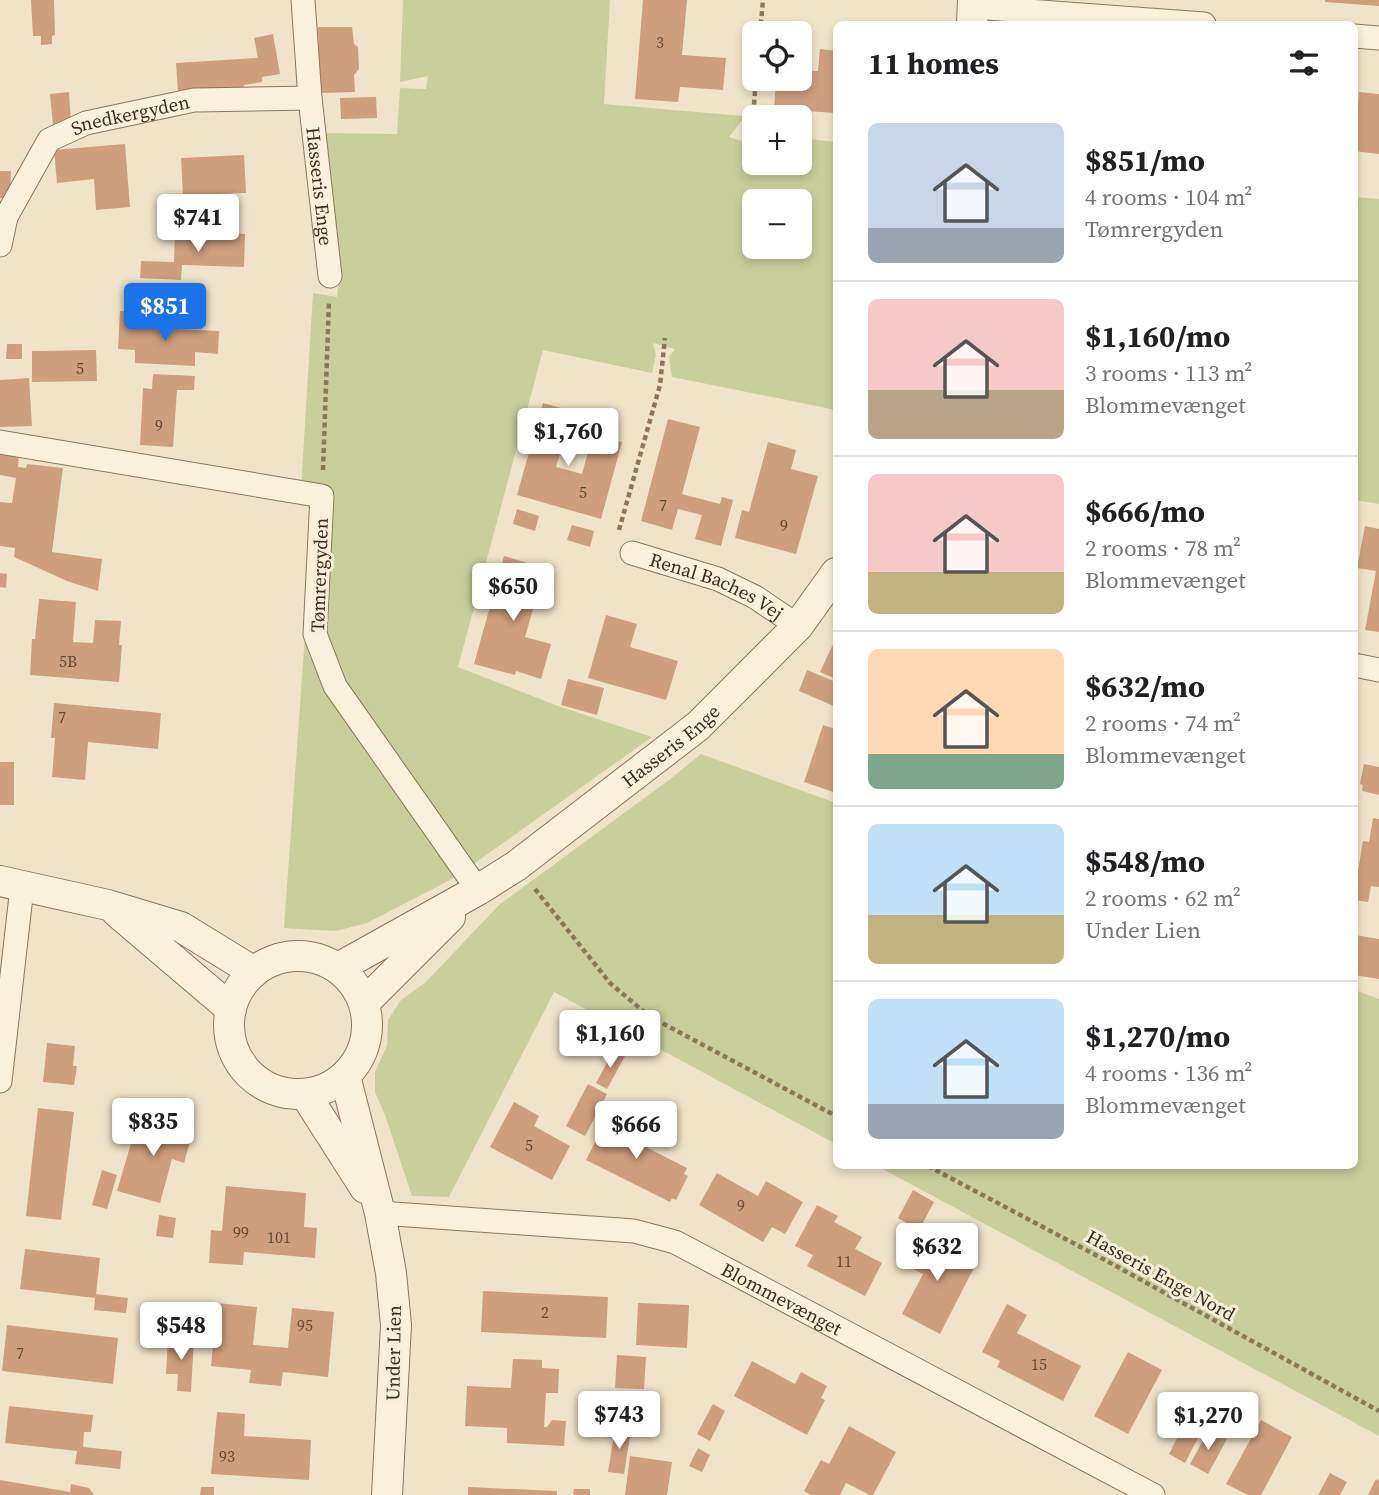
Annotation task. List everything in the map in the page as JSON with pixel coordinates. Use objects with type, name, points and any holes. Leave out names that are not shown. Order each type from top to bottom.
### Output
[{"type":"street","name":"Hasseris Enge","points":[[303,0],[310,98],[330,276]]},
{"type":"street","points":[[973,10],[1154,21]]},
{"type":"street","points":[[1358,36],[1379,38]]},
{"type":"street","name":"Snedkergyden","points":[[3,217],[49,140],[86,124],[194,100],[310,98]]},
{"type":"street","points":[[0,245],[3,217]]},
{"type":"street","name":"Tømrergyden","points":[[0,442],[322,496],[315,634],[335,686],[478,890]]},
{"type":"street","name":"Renal Baches Vej","points":[[632,553],[719,579],[755,597],[798,626]]},
{"type":"street","name":"Hasseris Enge","points":[[338,968],[516,866],[698,726],[798,626],[833,577]]},
{"type":"street","points":[[1358,667],[1379,670]]},
{"type":"street","points":[[0,1081],[11,884],[108,905],[181,927],[254,972]]},
{"type":"street","name":"Hasseris Enge","points":[[364,1003],[478,890]]},
{"type":"street","points":[[108,905],[231,1009]]},
{"type":"street","points":[[295,956],[317,958],[338,968],[354,984],[364,1003],[368,1023],[365,1043],[358,1061],[345,1076],[326,1088],[305,1094],[283,1092],[263,1084],[246,1070],[234,1052],[229,1031],[231,1009],[239,989],[254,972],[273,961],[295,956]]},
{"type":"street","name":"Under Lien","points":[[345,1076],[380,1213],[391,1273],[396,1325],[387,1495]]},
{"type":"street","name":"Under Lien","points":[[305,1094],[380,1213]]},
{"type":"street","name":"Blommevænget","points":[[380,1213],[634,1231],[675,1242],[1153,1495]]},
{"type":"path","points":[[761,21],[763,0]]},
{"type":"path","points":[[322,496],[330,276]]},
{"type":"path","points":[[632,553],[617,537],[660,385],[665,338]]},
{"type":"path","points":[[516,866],[610,983],[649,1016],[833,1114]]},
{"type":"path","name":"Hasseris Enge Nord","points":[[934,1169],[1379,1411]]},
{"type":"green space","points":[[403,0],[610,0],[604,104],[742,116],[742,120],[729,137],[742,141],[742,175],[812,175],[812,139],[833,142],[833,409],[672,377],[669,357],[675,349],[653,343],[656,355],[652,373],[543,350],[458,667],[558,706],[652,737],[454,878],[367,923],[336,931],[284,928],[313,523],[308,506],[300,505],[313,293],[337,297],[339,281],[324,133],[397,134],[400,88],[426,89],[428,76],[400,82]]},
{"type":"green space","points":[[1358,197],[1379,199],[1379,504],[1358,500]]},
{"type":"green space","points":[[701,754],[833,802],[833,1142],[554,992],[449,1197],[412,1196],[375,1092],[375,1072],[387,1045],[388,1020],[401,1000],[426,982],[500,904]]},
{"type":"green space","points":[[1358,991],[1379,999],[1379,1436],[883,1169],[1358,1169]]},
{"type":"building","points":[[31,0],[54,0],[55,35],[52,36],[52,44],[41,45],[41,36],[33,36]]},
{"type":"building","points":[[643,0],[687,0],[682,55],[726,58],[723,90],[680,87],[678,102],[635,99]]},
{"type":"building","points":[[1379,0],[1379,6],[1325,2]]},
{"type":"building","points":[[318,27],[352,27],[354,44],[358,47],[359,69],[354,75],[355,92],[320,93]]},
{"type":"building","points":[[273,34],[280,74],[262,77],[262,82],[244,85],[243,88],[178,92],[176,63],[258,58],[254,38]]},
{"type":"building","points":[[820,49],[833,51],[833,113],[812,111],[812,105],[774,105],[775,91],[812,91],[812,71],[818,71]]},
{"type":"building","points":[[69,92],[71,123],[53,125],[50,94]]},
{"type":"building","points":[[1359,92],[1379,94],[1379,154],[1358,151]]},
{"type":"building","points":[[376,97],[377,118],[341,119],[340,98]]},
{"type":"building","points":[[125,144],[130,207],[96,210],[94,179],[57,183],[54,150]]},
{"type":"building","points":[[244,155],[246,193],[189,195],[189,205],[172,206],[171,196],[183,196],[181,158]]},
{"type":"building","points":[[0,171],[11,171],[10,198],[0,198]]},
{"type":"building","points":[[175,231],[245,234],[244,267],[182,265],[181,280],[140,278],[141,261],[174,262]]},
{"type":"building","points":[[120,311],[136,312],[136,327],[219,331],[218,354],[195,352],[195,366],[135,363],[135,350],[118,349]]},
{"type":"building","points":[[7,344],[22,344],[22,359],[6,359]]},
{"type":"building","points":[[96,350],[97,381],[32,382],[32,351]]},
{"type":"building","points":[[153,374],[195,376],[194,390],[177,390],[173,447],[140,445],[143,388],[152,389]]},
{"type":"building","points":[[29,378],[32,426],[0,427],[0,380]]},
{"type":"building","points":[[543,403],[572,411],[556,467],[582,474],[593,434],[622,442],[601,519],[517,495]]},
{"type":"building","points":[[668,419],[700,427],[682,494],[720,504],[722,497],[733,500],[721,546],[695,539],[702,515],[678,509],[672,530],[641,521]]},
{"type":"building","points":[[768,442],[796,450],[791,469],[818,476],[796,554],[735,538],[742,510],[749,512]]},
{"type":"building","points":[[0,451],[19,454],[18,467],[26,468],[27,464],[63,468],[52,552],[102,559],[98,591],[67,581],[14,557],[15,548],[0,546],[0,502],[12,503],[16,478],[0,475]]},
{"type":"building","points":[[517,509],[539,516],[535,531],[513,524]]},
{"type":"building","points":[[572,525],[594,531],[590,547],[567,540]]},
{"type":"building","points":[[1365,526],[1379,529],[1379,632],[1365,630],[1376,571],[1358,568]]},
{"type":"building","points":[[504,556],[545,568],[525,637],[551,644],[541,679],[516,671],[515,675],[474,664]]},
{"type":"building","points":[[0,573],[7,574],[6,588],[0,587]]},
{"type":"building","points":[[39,599],[76,602],[73,642],[93,643],[95,620],[121,621],[119,682],[30,675],[32,639],[35,639]]},
{"type":"building","points":[[606,615],[637,624],[630,647],[678,661],[666,700],[588,678]]},
{"type":"building","points":[[833,644],[833,678],[820,672]]},
{"type":"building","points":[[807,670],[833,681],[833,706],[799,691]]},
{"type":"building","points":[[568,679],[604,688],[597,715],[561,705]]},
{"type":"building","points":[[54,703],[161,713],[158,749],[88,742],[85,780],[52,777]]},
{"type":"building","points":[[823,725],[833,728],[833,792],[804,782]]},
{"type":"building","points":[[0,762],[14,762],[14,805],[0,805]]},
{"type":"building","points":[[1364,764],[1379,767],[1379,795],[1362,791],[1363,785],[1360,784]]},
{"type":"building","points":[[1373,818],[1379,819],[1379,887],[1371,886],[1368,902],[1358,901],[1358,871],[1363,841],[1369,842]]},
{"type":"building","points":[[1358,936],[1379,939],[1379,979],[1358,976]]},
{"type":"building","points":[[47,1043],[75,1046],[73,1066],[77,1066],[74,1085],[43,1082]]},
{"type":"building","points":[[614,1050],[625,1056],[607,1089],[596,1083]]},
{"type":"building","points":[[588,1084],[607,1094],[585,1136],[566,1126]]},
{"type":"building","points":[[514,1102],[539,1116],[534,1126],[570,1146],[552,1180],[490,1147]]},
{"type":"building","points":[[38,1108],[74,1112],[61,1220],[26,1216]]},
{"type":"building","points":[[609,1115],[642,1131],[636,1142],[687,1168],[684,1174],[688,1176],[676,1200],[672,1198],[670,1202],[586,1160]]},
{"type":"building","points":[[139,1116],[193,1131],[184,1163],[172,1159],[160,1203],[117,1191]]},
{"type":"building","points":[[102,1170],[117,1175],[107,1209],[92,1205]]},
{"type":"building","points":[[717,1173],[758,1196],[766,1181],[803,1202],[785,1234],[772,1227],[763,1242],[699,1205]]},
{"type":"building","points":[[226,1186],[306,1193],[304,1227],[317,1228],[315,1258],[244,1252],[243,1265],[209,1263],[211,1230],[222,1231]]},
{"type":"building","points":[[913,1190],[934,1202],[919,1230],[898,1218]]},
{"type":"building","points":[[817,1205],[838,1216],[834,1222],[862,1237],[855,1249],[882,1263],[865,1296],[807,1266],[813,1255],[795,1246]]},
{"type":"building","points":[[159,1215],[176,1218],[173,1238],[156,1236]]},
{"type":"building","points":[[920,1236],[960,1257],[963,1252],[978,1260],[940,1334],[902,1314],[923,1274],[905,1265]]},
{"type":"building","points":[[25,1249],[100,1258],[96,1294],[128,1298],[126,1313],[94,1310],[95,1298],[20,1289]]},
{"type":"building","points":[[483,1291],[608,1297],[606,1338],[481,1332]]},
{"type":"building","points":[[217,1303],[257,1307],[253,1345],[288,1348],[292,1308],[334,1312],[328,1377],[283,1372],[281,1386],[249,1383],[251,1370],[211,1366]]},
{"type":"building","points":[[638,1303],[689,1305],[687,1348],[636,1345]]},
{"type":"building","points":[[1007,1304],[1027,1315],[1017,1333],[1081,1366],[1063,1401],[997,1367],[1000,1361],[982,1352]]},
{"type":"building","points":[[7,1325],[118,1338],[113,1384],[2,1371]]},
{"type":"building","points":[[168,1337],[194,1339],[191,1392],[177,1391],[178,1374],[166,1374]]},
{"type":"building","points":[[1128,1352],[1162,1370],[1128,1434],[1094,1416]]},
{"type":"building","points":[[617,1355],[646,1357],[644,1389],[615,1388]]},
{"type":"building","points":[[513,1359],[542,1360],[542,1368],[559,1369],[558,1393],[546,1393],[544,1427],[552,1420],[566,1421],[564,1446],[507,1443],[507,1428],[465,1426],[467,1386],[511,1388]]},
{"type":"building","points":[[752,1361],[795,1384],[801,1372],[827,1386],[821,1398],[825,1400],[807,1435],[734,1396]]},
{"type":"building","points":[[713,1404],[725,1411],[710,1441],[697,1434]]},
{"type":"building","points":[[9,1406],[93,1415],[91,1432],[84,1432],[83,1447],[122,1451],[120,1469],[75,1464],[77,1451],[5,1443]]},
{"type":"building","points":[[217,1412],[245,1414],[244,1436],[311,1440],[309,1480],[211,1474]]},
{"type":"building","points":[[1186,1420],[1203,1428],[1185,1463],[1169,1454]]},
{"type":"building","points":[[1261,1420],[1292,1437],[1261,1495],[1248,1495],[1226,1484]]},
{"type":"building","points":[[849,1426],[896,1452],[873,1495],[846,1483],[840,1495],[811,1495],[804,1491],[821,1460],[829,1464]]},
{"type":"building","points":[[615,1427],[631,1430],[624,1474],[608,1472]]},
{"type":"building","points":[[1209,1430],[1227,1439],[1208,1474],[1190,1464]]},
{"type":"building","points":[[698,1448],[710,1455],[702,1472],[689,1466]]},
{"type":"building","points":[[630,1456],[672,1462],[667,1495],[625,1495]]},
{"type":"building","points":[[1330,1473],[1347,1482],[1340,1495],[1318,1495]]},
{"type":"building","points":[[1376,1479],[1379,1481],[1379,1495],[1368,1495]]},
{"type":"building","points":[[0,1480],[70,1492],[71,1484],[89,1488],[94,1495],[0,1495]]},
{"type":"building","points":[[201,1487],[214,1487],[214,1495],[200,1495]]},
{"type":"building","points":[[468,1487],[557,1491],[557,1495],[468,1495]]},
{"type":"building","points":[[574,1489],[590,1489],[590,1495],[573,1495]]}]
